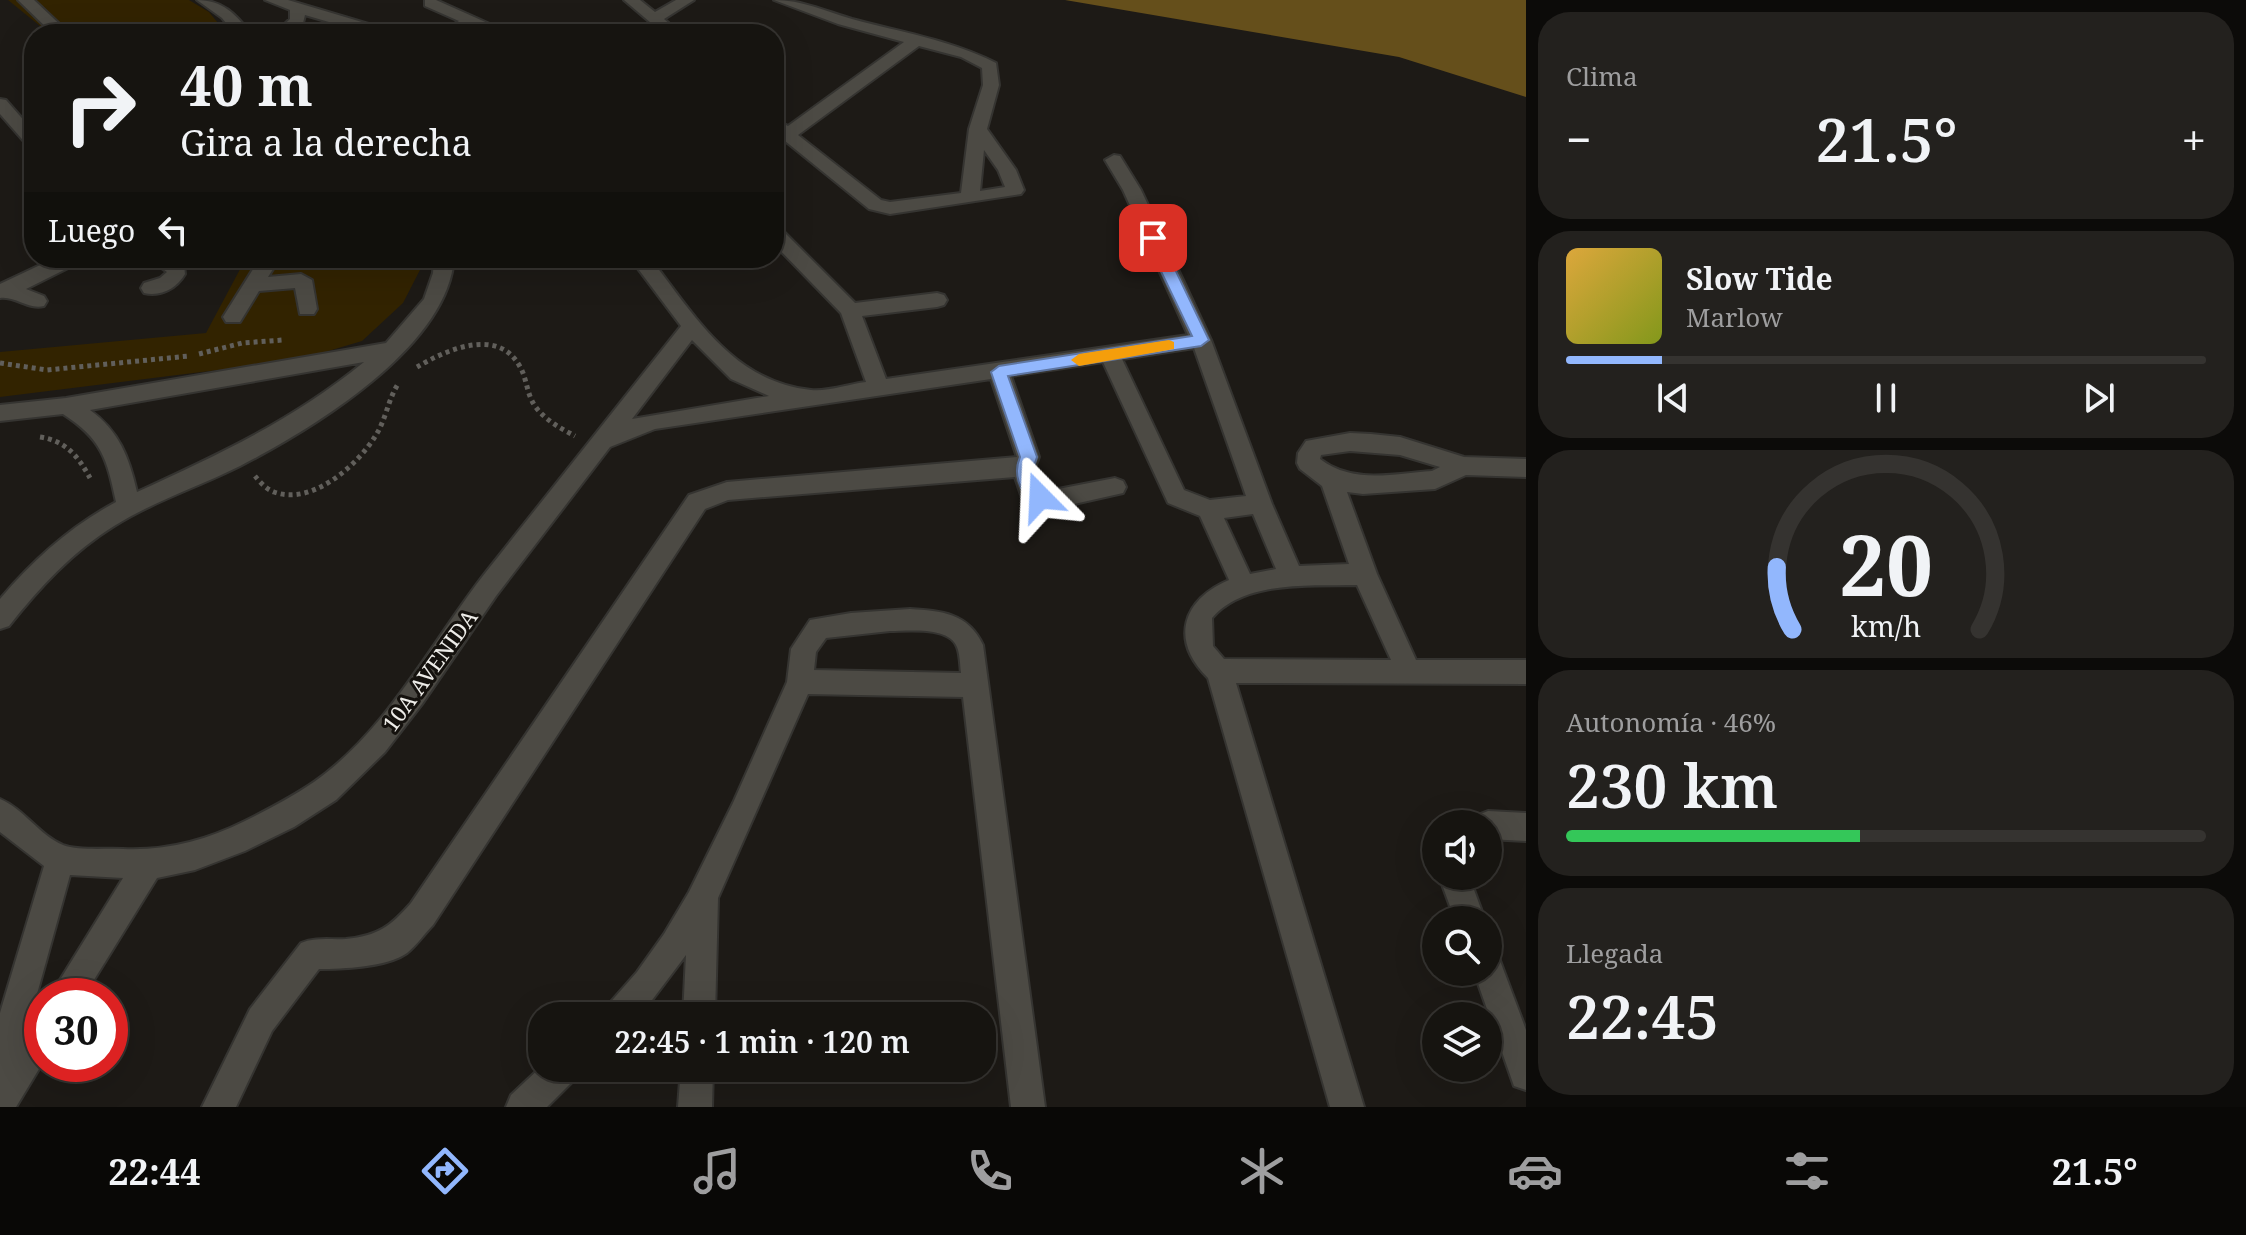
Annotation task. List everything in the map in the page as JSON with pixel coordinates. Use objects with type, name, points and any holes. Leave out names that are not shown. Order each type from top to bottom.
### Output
[{"type":"street","points":[[25,0],[51,24]]},
{"type":"street","points":[[204,0],[235,24]]},
{"type":"street","points":[[272,0],[350,24]]},
{"type":"street","points":[[631,0],[660,24]]},
{"type":"street","points":[[654,19],[687,0]]},
{"type":"street","points":[[781,0],[843,21],[980,58],[990,66],[991,85],[978,129],[970,196]]},
{"type":"street","points":[[430,3],[480,24]]},
{"type":"street","points":[[293,24],[298,20],[297,10]]},
{"type":"street","points":[[464,24],[471,20]]},
{"type":"street","points":[[784,127],[917,40]]},
{"type":"street","points":[[0,104],[24,131]]},
{"type":"street","points":[[784,133],[875,205],[883,207],[1015,190],[1007,170],[978,129]]},
{"type":"street","points":[[1114,160],[1132,190],[1201,340],[1260,504],[1292,577]]},
{"type":"street","points":[[784,243],[838,295],[850,311],[879,389]]},
{"type":"street","points":[[5,290],[50,268]]},
{"type":"street","points":[[151,288],[168,283],[176,274],[174,268]]},
{"type":"street","points":[[233,317],[264,268]]},
{"type":"street","points":[[0,618],[42,569],[103,520],[246,452],[322,407],[391,350],[428,310],[442,278],[443,268]]},
{"type":"street","points":[[648,268],[718,359],[745,379],[778,392],[835,396]]},
{"type":"street","points":[[253,285],[301,281],[305,285],[307,309]]},
{"type":"street","points":[[5,290],[37,301]]},
{"type":"street","points":[[850,311],[937,300]]},
{"type":"street","name":"10A AVENIDA","points":[[60,860],[148,865],[195,856],[284,817],[326,790],[375,743],[487,589],[692,326]]},
{"type":"street","points":[[598,444],[633,427],[655,421],[1201,340]]},
{"type":"street","points":[[0,413],[66,406],[391,350]]},
{"type":"street","points":[[1110,355],[1176,496],[1209,510],[1260,504]]},
{"type":"street","points":[[999,372],[1028,457],[1024,467],[1030,491],[1052,500],[1115,487]]},
{"type":"street","points":[[66,406],[94,425],[116,450],[129,506]]},
{"type":"street","points":[[1464,466],[1426,482],[1363,485],[1332,481],[1308,463],[1309,453],[1314,447],[1350,442],[1400,446],[1464,466],[1526,468]]},
{"type":"street","points":[[219,1107],[261,1020],[312,954],[348,954],[396,942],[422,914],[697,502],[727,491],[1024,467]]},
{"type":"street","points":[[1332,481],[1365,574],[1408,670]]},
{"type":"street","points":[[1209,510],[1244,586]]},
{"type":"street","points":[[1347,1107],[1219,671],[1202,653],[1196,627],[1199,612],[1207,601],[1244,586],[1292,577],[1365,574]]},
{"type":"street","points":[[633,1002],[666,962],[703,893],[800,682],[804,649],[819,628],[873,620],[934,622],[960,630],[970,645],[1028,1107]]},
{"type":"street","points":[[1219,671],[1526,672]]},
{"type":"street","points":[[800,682],[973,685]]},
{"type":"street","points":[[0,813],[26,837],[60,860],[0,1067]]},
{"type":"street","points":[[1502,826],[1526,827]]},
{"type":"street","points":[[77,978],[148,865]]},
{"type":"street","points":[[699,1002],[703,893]]},
{"type":"street","points":[[1494,986],[1526,1074]]},
{"type":"street","points":[[0,1102],[24,1064]]},
{"type":"street","points":[[523,1107],[549,1082]]},
{"type":"street","points":[[695,1107],[696,1082]]},
{"type":"path","points":[[0,363],[47,370],[91,368],[127,360],[194,356],[242,343],[288,340]]},
{"type":"path","points":[[246,452],[255,477],[271,491],[288,495],[304,493],[324,483],[366,451],[382,425],[394,390],[405,374],[429,360],[473,345],[495,345],[510,353],[519,364],[531,401],[545,416],[558,427],[598,444]]},
{"type":"path","points":[[31,437],[56,438],[66,442],[79,457],[92,482],[103,520]]},
{"type":"shaded area","points":[[8,0],[189,0],[209,12],[219,24],[38,24]]},
{"type":"shaded area","points":[[1065,0],[1526,0],[1526,97],[1399,57]]},
{"type":"shaded area","points":[[241,268],[420,268],[403,303],[362,341],[298,360],[0,397],[0,352],[206,333]]},
{"type":"slow traffic","points":[[1079,360],[1169,346]]},
{"type":"route","points":[[1040,497],[1030,491],[1024,467],[1028,457],[999,372],[1201,340],[1153,238]]}]
